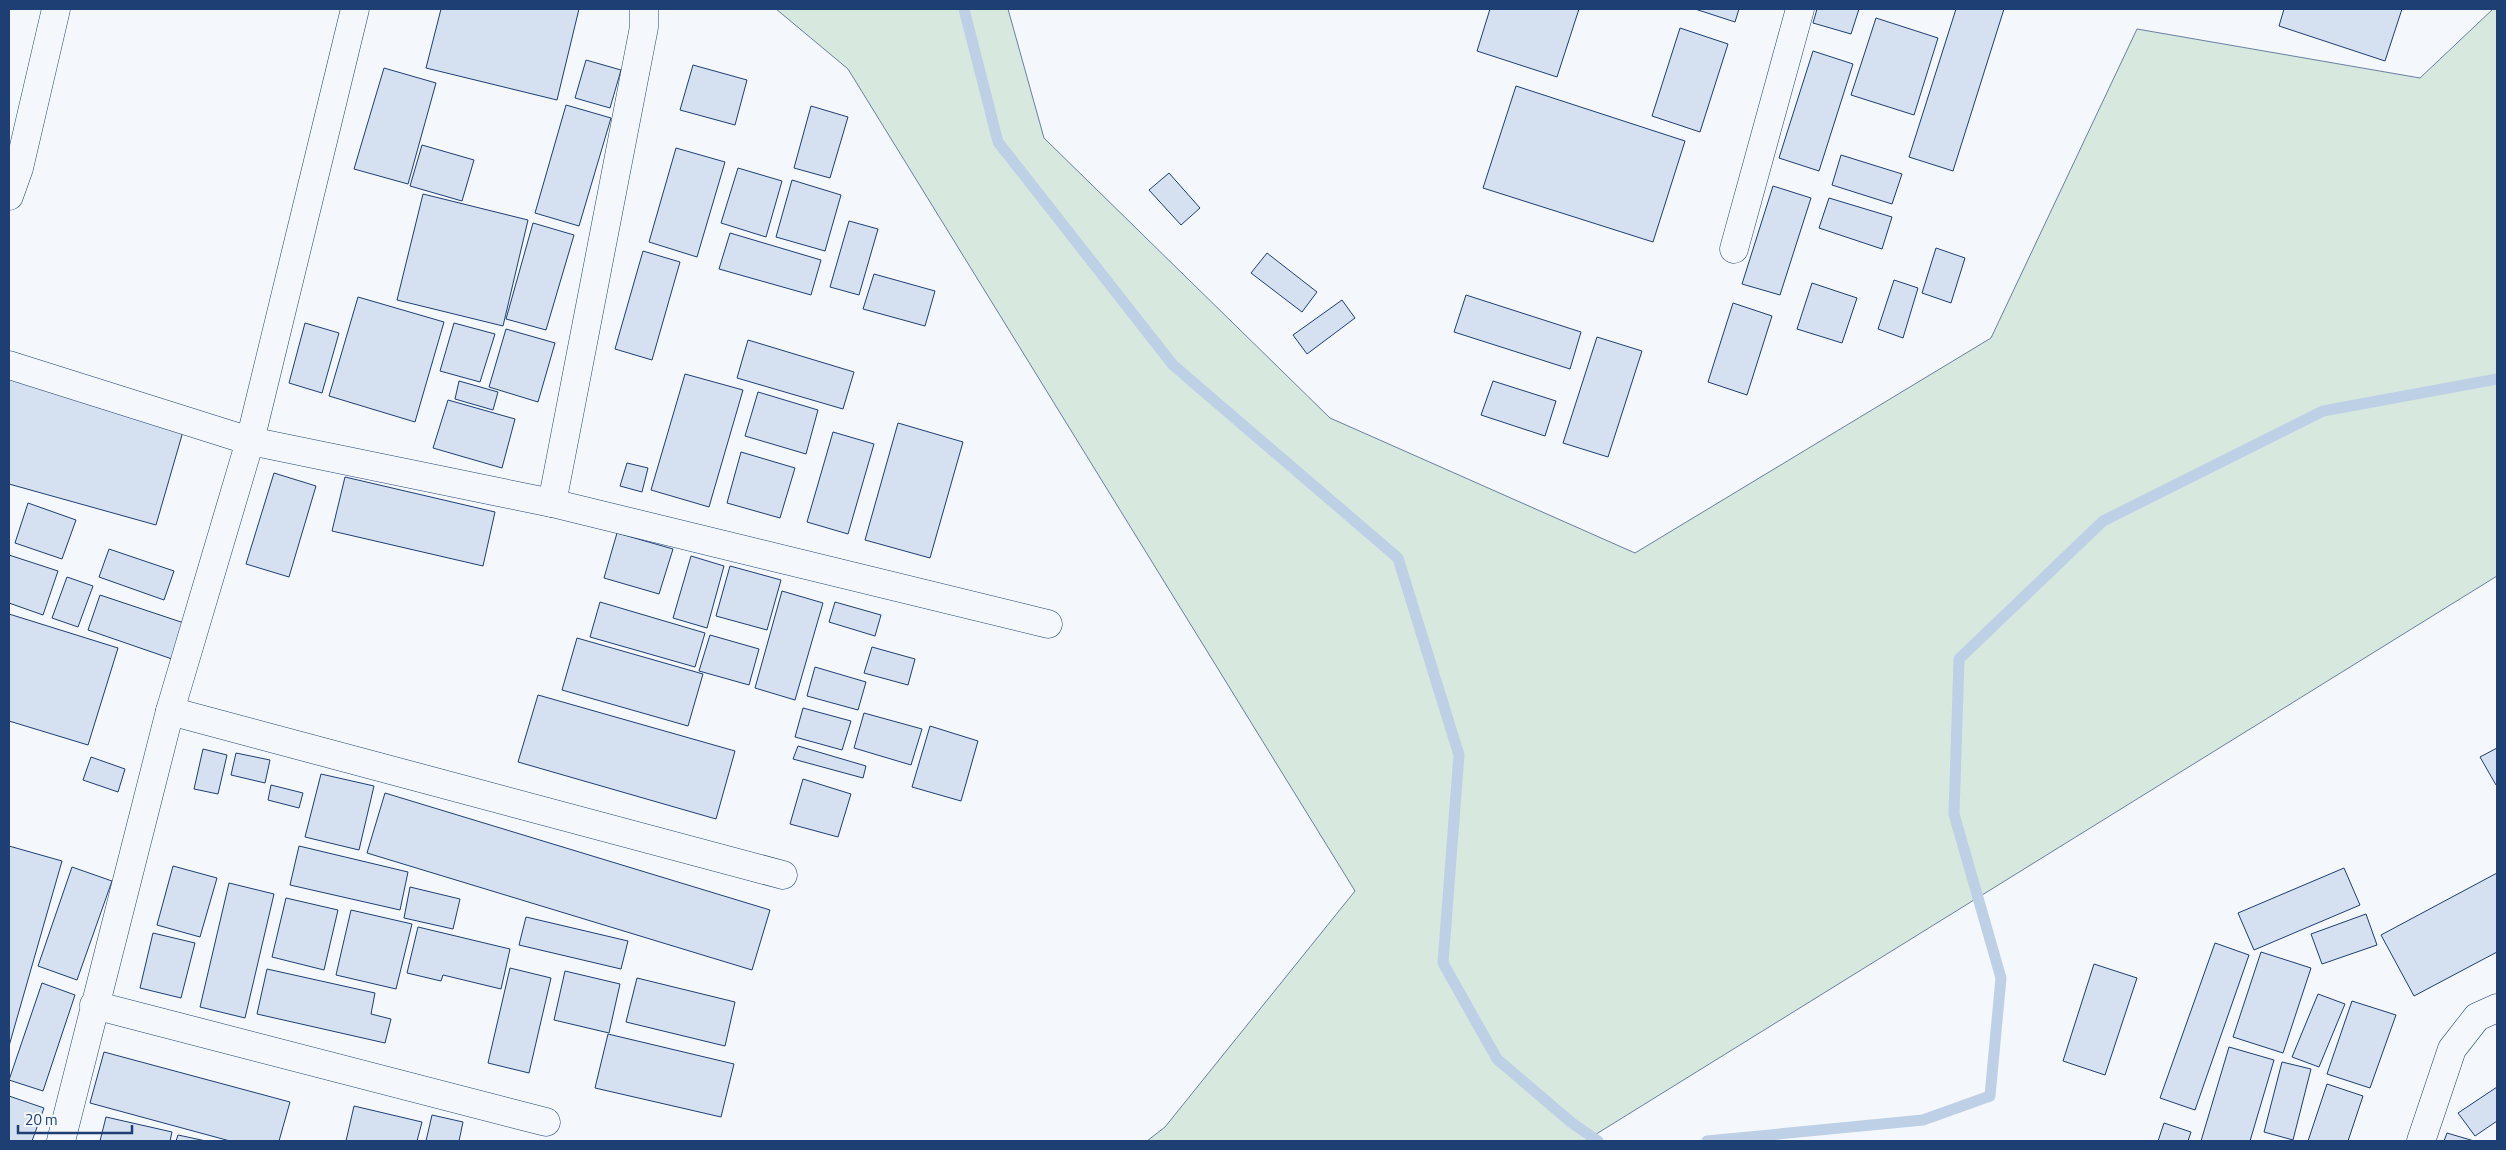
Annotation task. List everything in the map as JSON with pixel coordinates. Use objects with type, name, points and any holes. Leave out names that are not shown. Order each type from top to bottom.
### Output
[{"type":"street","points":[[9,196],[14,167],[56,9]]},
{"type":"street","points":[[61,1141],[170,711],[250,440],[355,9]]},
{"type":"street","points":[[552,503],[644,27],[644,9]]},
{"type":"street","points":[[1734,249],[1800,9]]},
{"type":"street","points":[[9,365],[250,440],[552,503],[1048,624]]},
{"type":"street","points":[[170,711],[783,875]]},
{"type":"street","points":[[94,1005],[546,1122]]},
{"type":"street","points":[[2421,1141],[2452,1049],[2477,1018],[2497,1008]]},
{"type":"shaded area","points":[[776,9],[1008,9],[1044,138],[1330,418],[1635,553],[1991,338],[2137,29],[2420,78],[2493,9],[2497,9],[2497,576],[1585,1141],[1147,1141],[1165,1127],[1355,891],[848,69]]},
{"type":"building","points":[[441,9],[579,9],[557,100],[426,68]]},
{"type":"building","points":[[1490,9],[1579,9],[1557,77],[1477,51]]},
{"type":"building","points":[[1695,9],[1739,9],[1735,22]]},
{"type":"building","points":[[1817,9],[1859,9],[1851,34],[1813,23]]},
{"type":"building","points":[[1956,9],[2004,9],[1953,171],[1909,157]]},
{"type":"building","points":[[2284,9],[2402,9],[2385,61],[2279,26]]},
{"type":"building","points":[[1876,18],[1938,38],[1914,115],[1851,95]]},
{"type":"building","points":[[1680,28],[1728,44],[1700,132],[1652,116]]},
{"type":"building","points":[[1813,51],[1853,64],[1819,171],[1779,158]]},
{"type":"building","points":[[586,60],[621,70],[610,108],[575,98]]},
{"type":"building","points":[[693,65],[747,80],[735,125],[680,110]]},
{"type":"building","points":[[384,68],[436,83],[408,184],[354,169]]},
{"type":"building","points":[[1516,86],[1685,141],[1653,242],[1483,188]]},
{"type":"building","points":[[566,105],[611,118],[579,226],[535,213]]},
{"type":"building","points":[[811,106],[848,117],[830,178],[794,168]]},
{"type":"building","points":[[422,145],[474,160],[462,201],[410,186]]},
{"type":"building","points":[[676,148],[725,162],[697,257],[649,242]]},
{"type":"building","points":[[1841,155],[1902,174],[1892,204],[1832,185]]},
{"type":"building","points":[[738,168],[782,181],[766,237],[721,223]]},
{"type":"building","points":[[1169,173],[1200,208],[1181,225],[1149,190]]},
{"type":"building","points":[[792,180],[841,195],[825,251],[776,237]]},
{"type":"building","points":[[1773,186],[1811,198],[1780,295],[1742,284]]},
{"type":"building","points":[[423,194],[528,220],[503,326],[397,300]]},
{"type":"building","points":[[1829,198],[1892,217],[1882,249],[1819,228]]},
{"type":"building","points":[[849,221],[878,229],[859,295],[830,287]]},
{"type":"building","points":[[533,223],[574,235],[546,330],[506,319]]},
{"type":"building","points":[[730,233],[821,260],[811,295],[719,269]]},
{"type":"building","points":[[1936,248],[1965,258],[1951,303],[1922,293]]},
{"type":"building","points":[[643,251],[680,262],[652,360],[615,349]]},
{"type":"building","points":[[1267,253],[1317,292],[1302,312],[1251,273]]},
{"type":"building","points":[[874,274],[935,291],[925,326],[863,309]]},
{"type":"building","points":[[1894,280],[1918,288],[1903,338],[1878,329]]},
{"type":"building","points":[[1812,283],[1857,298],[1842,343],[1797,329]]},
{"type":"building","points":[[1466,295],[1581,332],[1570,369],[1454,332]]},
{"type":"building","points":[[358,297],[444,322],[415,422],[329,396]]},
{"type":"building","points":[[1342,300],[1355,318],[1307,354],[1293,335]]},
{"type":"building","points":[[1733,303],[1772,316],[1747,395],[1708,382]]},
{"type":"building","points":[[305,323],[339,333],[322,393],[289,383]]},
{"type":"building","points":[[454,323],[495,334],[480,382],[440,371]]},
{"type":"building","points":[[506,329],[555,343],[538,402],[489,387]]},
{"type":"building","points":[[1597,337],[1642,351],[1608,457],[1563,443]]},
{"type":"building","points":[[748,340],[854,372],[843,409],[737,378]]},
{"type":"building","points":[[685,374],[743,390],[709,507],[651,490]]},
{"type":"building","points":[[9,378],[184,428],[156,525],[9,484]]},
{"type":"building","points":[[459,381],[498,392],[493,410],[455,399]]},
{"type":"building","points":[[1493,381],[1556,401],[1545,436],[1481,415]]},
{"type":"building","points":[[758,392],[818,410],[806,454],[745,436]]},
{"type":"building","points":[[448,400],[515,419],[502,468],[433,448]]},
{"type":"building","points":[[898,423],[963,442],[930,558],[865,540]]},
{"type":"building","points":[[833,432],[874,444],[848,534],[807,522]]},
{"type":"building","points":[[741,452],[795,468],[780,518],[727,503]]},
{"type":"building","points":[[627,463],[648,468],[642,492],[620,486]]},
{"type":"building","points":[[274,473],[316,486],[289,577],[246,564]]},
{"type":"building","points":[[345,477],[495,512],[483,566],[332,531]]},
{"type":"building","points":[[28,503],[76,520],[62,559],[15,543]]},
{"type":"building","points":[[617,533],[673,549],[659,594],[604,578]]},
{"type":"building","points":[[109,549],[174,571],[164,600],[99,577]]},
{"type":"building","points":[[9,555],[58,571],[43,615],[9,603]]},
{"type":"building","points":[[691,556],[724,566],[707,628],[673,618]]},
{"type":"building","points":[[730,566],[781,580],[767,630],[716,616]]},
{"type":"building","points":[[67,577],[93,586],[78,627],[52,618]]},
{"type":"building","points":[[782,591],[823,603],[795,700],[755,688]]},
{"type":"building","points":[[100,595],[184,623],[172,659],[88,630]]},
{"type":"building","points":[[600,602],[705,633],[695,667],[590,637]]},
{"type":"building","points":[[835,602],[881,615],[875,636],[829,622]]},
{"type":"building","points":[[9,614],[118,648],[88,745],[9,721]]},
{"type":"building","points":[[710,635],[759,649],[749,685],[699,671]]},
{"type":"building","points":[[577,638],[703,674],[688,726],[562,690]]},
{"type":"building","points":[[872,647],[915,659],[908,685],[864,673]]},
{"type":"building","points":[[815,667],[866,682],[858,710],[807,696]]},
{"type":"building","points":[[538,695],[735,751],[716,819],[518,762]]},
{"type":"building","points":[[803,708],[851,721],[842,750],[795,737]]},
{"type":"building","points":[[864,713],[922,729],[911,765],[854,748]]},
{"type":"building","points":[[930,726],[978,741],[961,801],[912,787]]},
{"type":"building","points":[[798,746],[866,766],[863,778],[793,759]]},
{"type":"building","points":[[2497,748],[2497,785],[2496,785],[2480,757]]},
{"type":"building","points":[[203,749],[227,755],[218,794],[194,789]]},
{"type":"building","points":[[236,753],[270,760],[265,783],[231,775]]},
{"type":"building","points":[[91,757],[125,769],[118,792],[83,780]]},
{"type":"building","points":[[321,774],[374,786],[359,850],[305,837]]},
{"type":"building","points":[[803,779],[851,794],[838,837],[790,824]]},
{"type":"building","points":[[271,785],[303,793],[299,808],[268,800]]},
{"type":"building","points":[[385,793],[770,910],[752,970],[367,853]]},
{"type":"building","points":[[9,846],[62,861],[9,1046]]},
{"type":"building","points":[[299,846],[408,872],[400,910],[290,885]]},
{"type":"building","points":[[173,866],[217,878],[200,937],[157,925]]},
{"type":"building","points":[[72,867],[112,881],[77,980],[38,966]]},
{"type":"building","points":[[2344,868],[2360,905],[2254,950],[2238,913]]},
{"type":"building","points":[[2497,873],[2497,952],[2414,996],[2381,935]]},
{"type":"building","points":[[229,883],[274,894],[245,1018],[200,1007]]},
{"type":"building","points":[[410,887],[460,899],[453,929],[404,918]]},
{"type":"building","points":[[286,898],[338,910],[324,970],[272,957]]},
{"type":"building","points":[[351,910],[412,924],[396,989],[336,975]]},
{"type":"building","points":[[2366,914],[2377,945],[2322,964],[2311,934]]},
{"type":"building","points":[[526,917],[628,941],[621,969],[519,945]]},
{"type":"building","points":[[418,927],[510,949],[501,989],[443,975],[441,981],[407,973]]},
{"type":"building","points":[[153,933],[195,943],[181,998],[140,988]]},
{"type":"building","points":[[2215,943],[2249,955],[2195,1110],[2160,1098]]},
{"type":"building","points":[[2261,952],[2311,968],[2283,1053],[2233,1037]]},
{"type":"building","points":[[2094,964],[2137,978],[2105,1075],[2063,1061]]},
{"type":"building","points":[[510,968],[551,978],[529,1073],[488,1063]]},
{"type":"building","points":[[267,969],[375,993],[371,1014],[391,1019],[385,1043],[257,1014]]},
{"type":"building","points":[[565,971],[620,984],[609,1033],[554,1020]]},
{"type":"building","points":[[637,978],[735,1002],[725,1046],[626,1022]]},
{"type":"building","points":[[42,983],[75,995],[43,1091],[9,1080]]},
{"type":"building","points":[[2318,994],[2345,1004],[2319,1067],[2292,1057]]},
{"type":"building","points":[[2352,1001],[2396,1015],[2370,1088],[2327,1074]]},
{"type":"building","points":[[608,1034],[734,1064],[721,1117],[595,1088]]},
{"type":"building","points":[[2229,1047],[2274,1060],[2250,1141],[2201,1141]]},
{"type":"building","points":[[104,1052],[290,1102],[279,1141],[230,1141],[90,1103]]},
{"type":"building","points":[[2282,1062],[2311,1069],[2293,1140],[2264,1132]]},
{"type":"building","points":[[2327,1084],[2363,1096],[2348,1141],[2308,1141]]},
{"type":"building","points":[[2497,1087],[2497,1121],[2475,1136],[2458,1113]]},
{"type":"building","points":[[9,1096],[44,1108],[32,1141],[9,1141]]},
{"type":"building","points":[[354,1106],[422,1122],[417,1141],[346,1141]]},
{"type":"building","points":[[432,1115],[463,1122],[459,1141],[426,1141]]},
{"type":"building","points":[[106,1117],[172,1132],[170,1141],[100,1141]]},
{"type":"building","points":[[2164,1123],[2191,1132],[2188,1141],[2158,1141]]},
{"type":"building","points":[[2447,1133],[2474,1141],[2444,1141]]},
{"type":"building","points":[[178,1135],[206,1141],[176,1141]]},
{"type":"waterway","points":[[964,9],[998,142],[1173,365],[1398,558],[1459,755],[1443,963],[1497,1059],[1572,1123],[1598,1141]]},
{"type":"waterway","points":[[1707,1141],[1923,1120],[1990,1096],[2001,978],[1954,814],[1959,659],[2103,521],[2323,411],[2497,379]]}]
